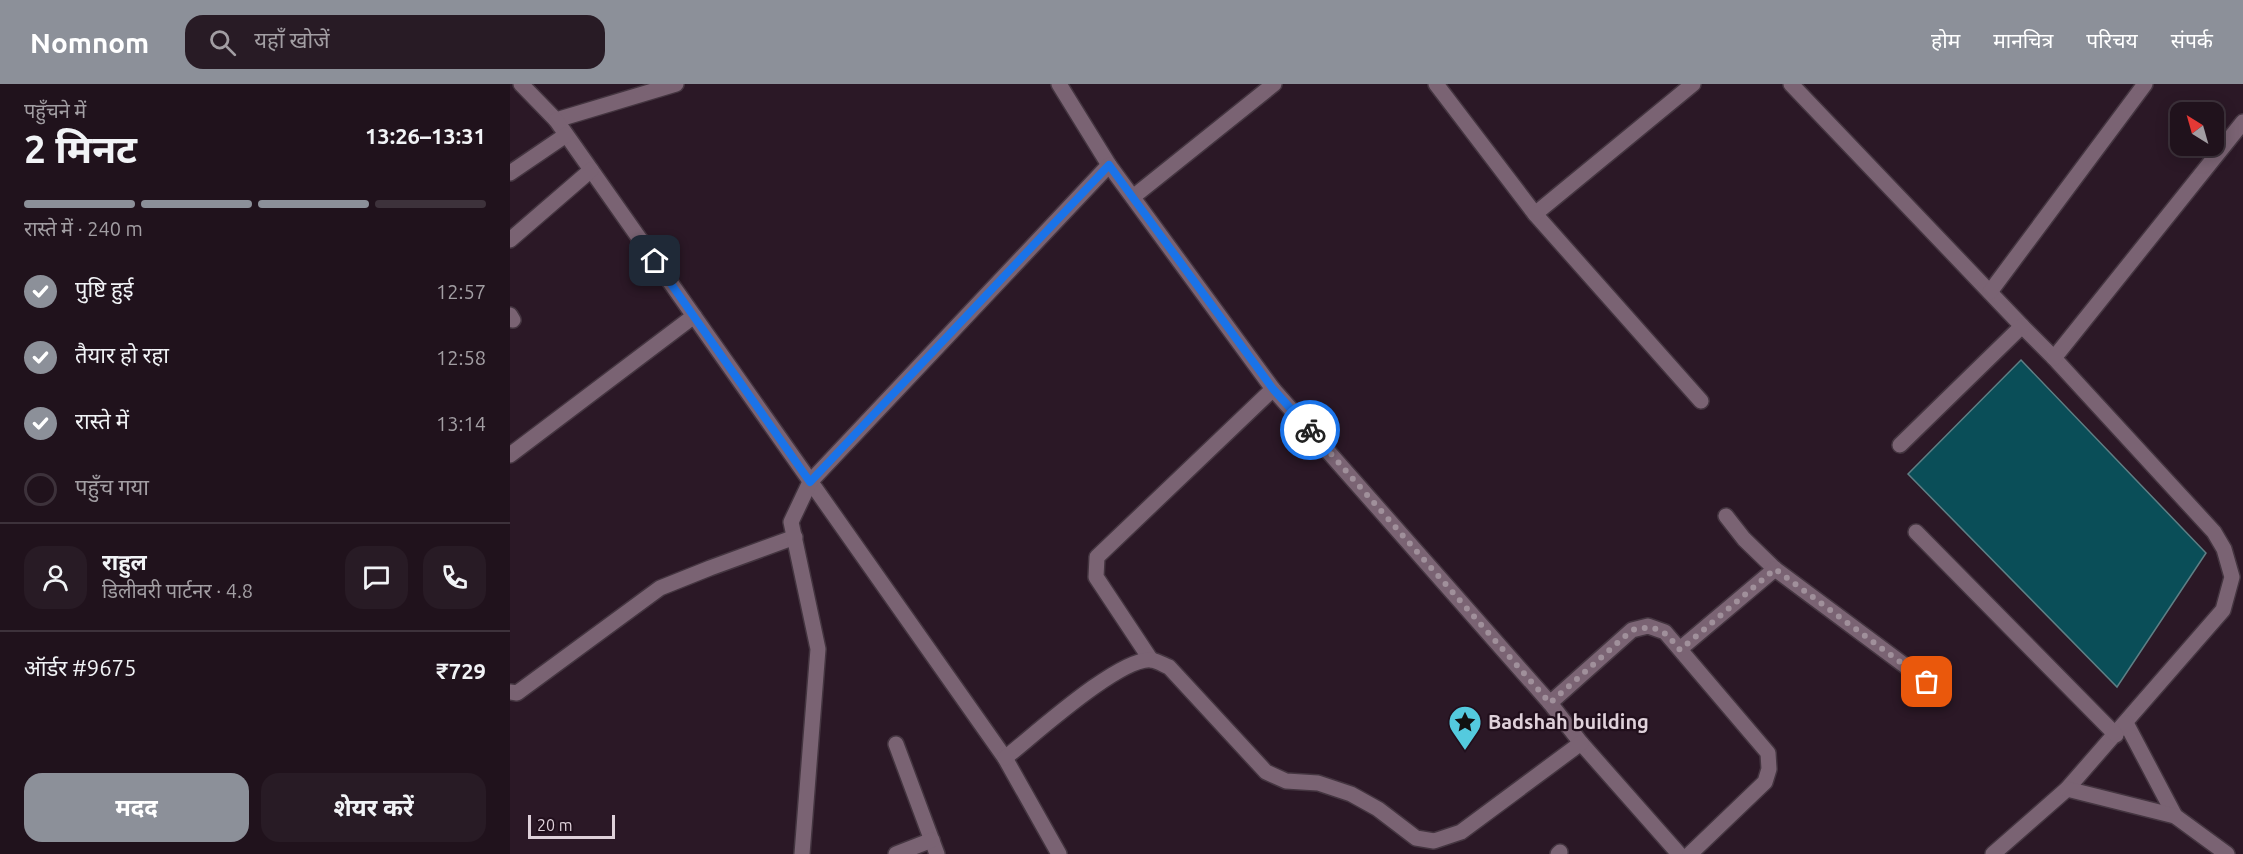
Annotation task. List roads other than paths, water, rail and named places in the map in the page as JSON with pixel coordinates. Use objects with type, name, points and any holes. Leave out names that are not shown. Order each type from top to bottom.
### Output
[{"type":"street","points":[[520,84],[556,120],[1005,758],[1059,854]]},
{"type":"street","points":[[556,120],[632,91],[676,84]]},
{"type":"street","points":[[1059,84],[1109,165],[1273,389],[1550,703],[1581,743],[1679,854]]},
{"type":"street","points":[[1133,197],[1274,84]]},
{"type":"street","points":[[1436,84],[1535,214],[1701,401]]},
{"type":"street","points":[[1535,214],[1693,84]]},
{"type":"street","points":[[1791,84],[2054,358],[2214,532],[2224,549],[2232,577],[2223,609],[2121,729],[2067,789],[1993,854]]},
{"type":"street","points":[[1990,292],[2145,84]]},
{"type":"street","points":[[2054,358],[2243,122]]},
{"type":"street","points":[[510,173],[566,135]]},
{"type":"street","points":[[802,854],[818,649],[791,522],[810,482],[1109,165]]},
{"type":"street","points":[[510,240],[591,170]]},
{"type":"street","points":[[510,455],[694,316]]},
{"type":"street","points":[[1900,445],[2022,326]]},
{"type":"street","points":[[1151,660],[1096,577],[1097,557],[1273,389]]},
{"type":"street","points":[[1726,516],[1744,539],[1775,569],[1927,682]]},
{"type":"street","points":[[1916,532],[2121,729],[2175,816],[2227,854]]},
{"type":"street","points":[[510,692],[517,693],[660,588],[795,537]]},
{"type":"street","points":[[1680,650],[1775,569]]},
{"type":"street","points":[[1550,703],[1632,630],[1648,626],[1665,632],[1768,753],[1769,769],[1765,782],[1690,854]]},
{"type":"street","points":[[1005,758],[1103,680],[1134,663],[1151,660],[1169,667],[1266,772],[1286,781],[1318,783],[1351,794],[1378,809],[1416,838],[1434,841],[1461,832],[1581,743]]},
{"type":"street","points":[[896,744],[934,847],[896,854]]},
{"type":"street","points":[[2067,789],[2175,816]]},
{"type":"place","name":"Badshah building","points":[[1465,751]]}]
